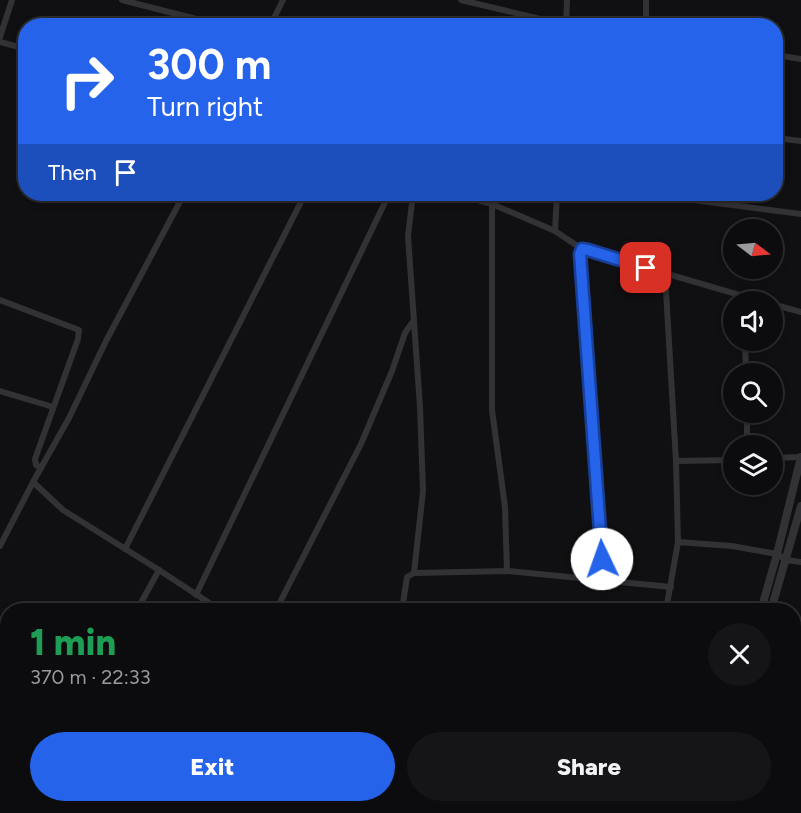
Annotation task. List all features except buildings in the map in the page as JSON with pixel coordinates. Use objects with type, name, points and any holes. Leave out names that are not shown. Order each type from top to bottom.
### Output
[{"type":"street","points":[[0,36],[12,0]]},
{"type":"street","points":[[122,0],[193,18]]},
{"type":"street","points":[[274,18],[283,0]]},
{"type":"street","points":[[461,0],[536,18]]},
{"type":"street","points":[[495,0],[495,9]]},
{"type":"street","points":[[567,0],[567,18]]},
{"type":"street","points":[[646,0],[646,18]]},
{"type":"street","points":[[0,42],[18,47]]},
{"type":"street","points":[[783,56],[801,59]]},
{"type":"street","points":[[783,139],[801,141]]},
{"type":"street","points":[[0,546],[180,201]]},
{"type":"street","points":[[125,549],[301,201]]},
{"type":"street","points":[[196,595],[386,201]]},
{"type":"street","points":[[412,201],[408,236],[420,407],[423,492],[414,573]]},
{"type":"street","points":[[481,201],[555,231],[582,249],[723,291]]},
{"type":"street","points":[[555,231],[557,201]]},
{"type":"street","points":[[702,201],[801,214]]},
{"type":"street","points":[[492,204],[492,410],[505,507],[507,571]]},
{"type":"street","points":[[582,249],[580,254],[603,580]]},
{"type":"street","points":[[665,274],[676,461],[678,542],[668,603]]},
{"type":"street","points":[[0,300],[79,330],[78,339],[35,459],[36,465],[41,468]]},
{"type":"street","points":[[783,307],[801,312]]},
{"type":"street","points":[[280,603],[361,444],[392,371],[405,333],[414,319]]},
{"type":"street","points":[[0,391],[53,407]]},
{"type":"street","points":[[763,603],[801,457],[783,458]]},
{"type":"street","points":[[676,461],[723,460]]},
{"type":"street","points":[[33,482],[63,510],[209,603]]},
{"type":"street","points":[[773,603],[801,506]]},
{"type":"street","points":[[678,542],[732,546],[777,554],[786,560],[801,562]]},
{"type":"street","points":[[141,603],[159,570]]},
{"type":"street","points":[[403,603],[407,577],[414,573],[507,571],[671,587]]},
{"type":"route","points":[[602,559],[580,254],[582,249],[588,250],[646,268]]}]
